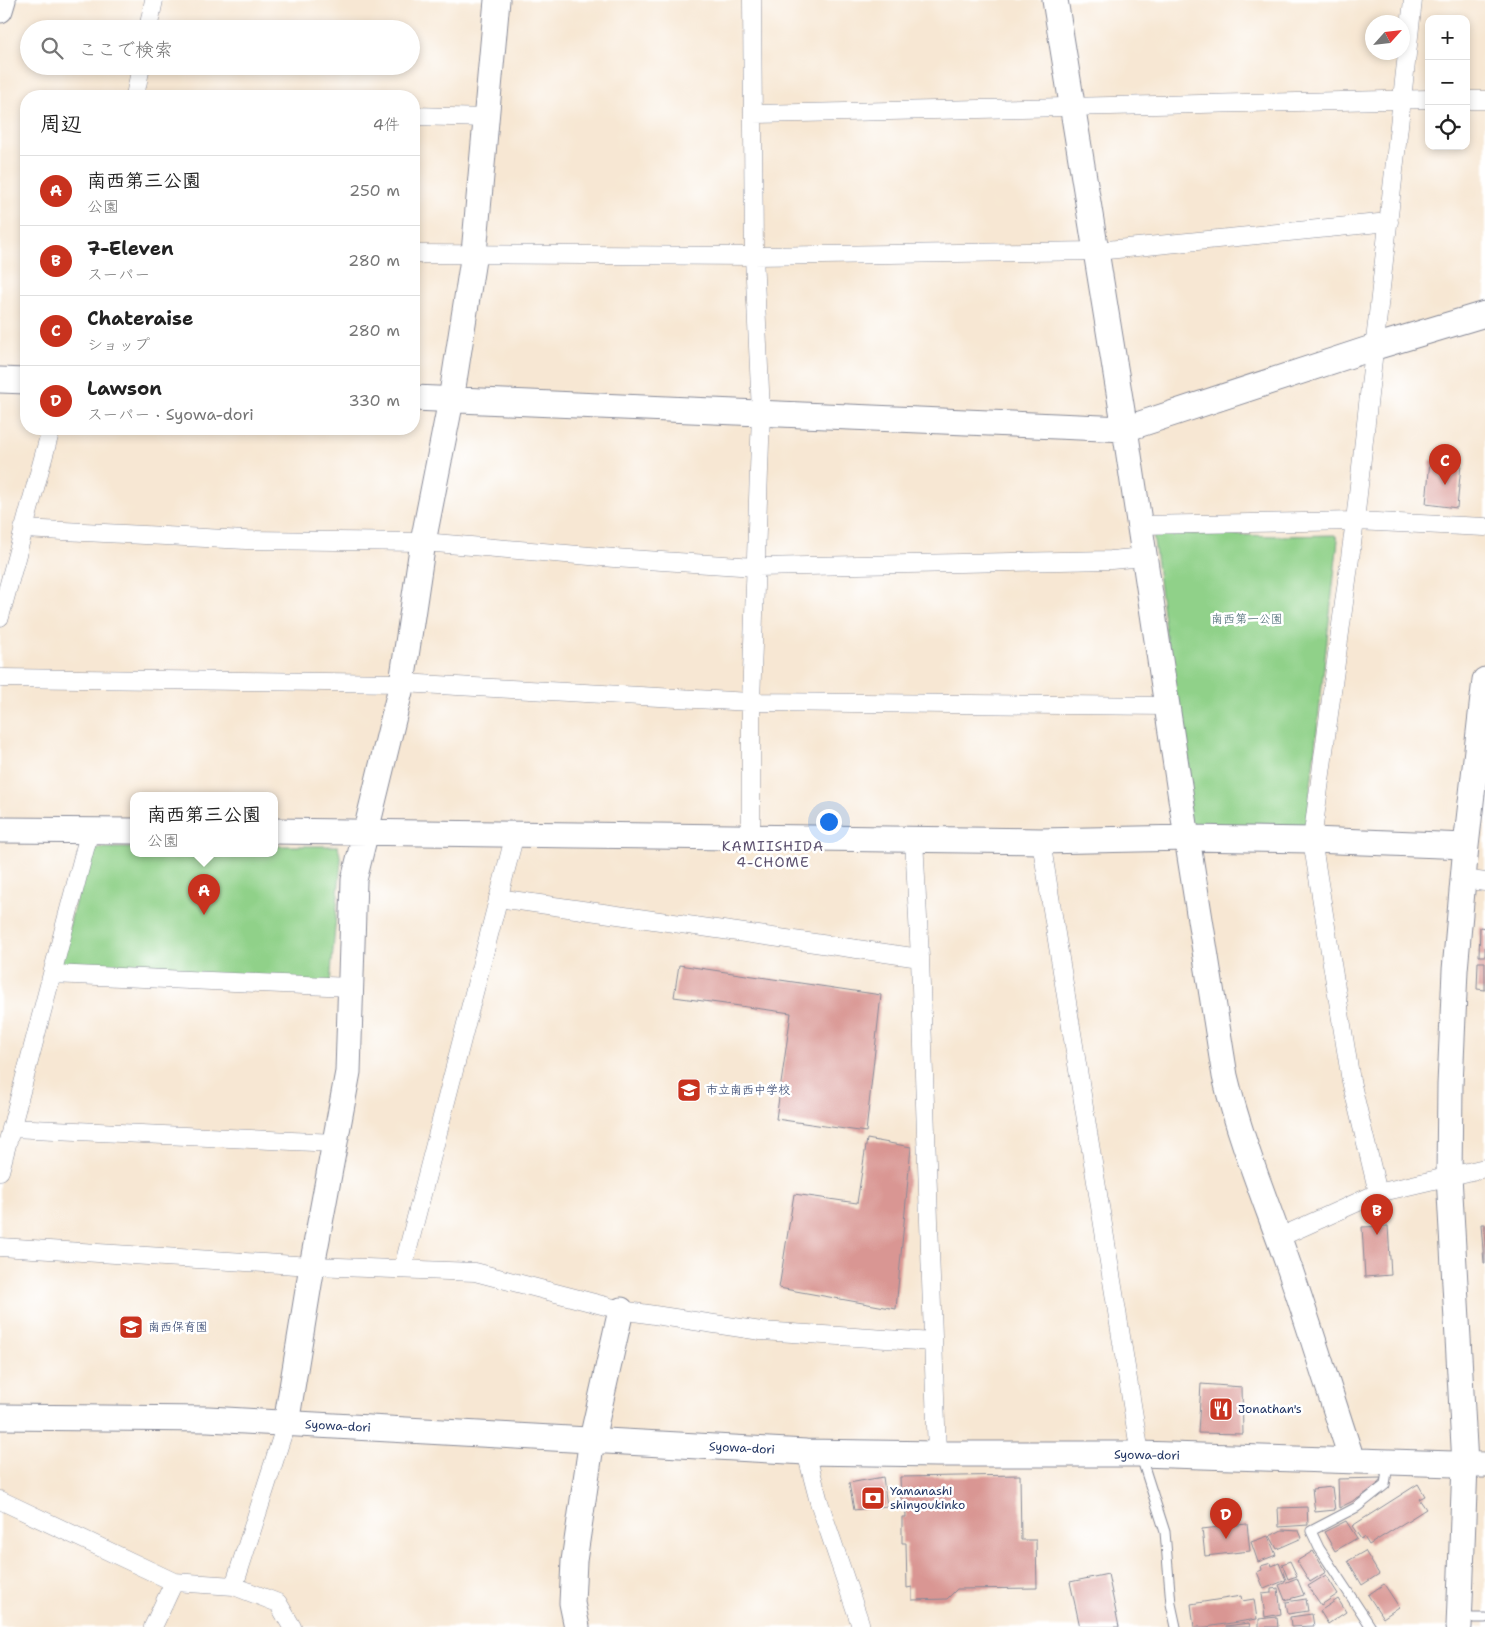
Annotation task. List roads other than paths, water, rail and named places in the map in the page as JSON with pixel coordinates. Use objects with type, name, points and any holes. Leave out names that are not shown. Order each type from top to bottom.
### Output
[{"type":"street","points":[[0,10],[2,0]]},
{"type":"street","points":[[150,20],[154,0]]},
{"type":"street","points":[[234,1586],[286,1424],[312,1266],[348,1072],[354,880],[402,682],[423,542],[451,400],[474,253],[498,0]]},
{"type":"street","points":[[751,836],[750,702],[761,413],[754,256],[752,0]]},
{"type":"street","points":[[1055,0],[1097,251],[1225,1076],[1233,1110],[1250,1162],[1278,1238],[1352,1460]]},
{"type":"street","points":[[1378,1193],[1351,1081],[1312,840],[1355,521],[1413,0]]},
{"type":"street","points":[[136,90],[139,75]]},
{"type":"street","points":[[753,114],[1425,100]]},
{"type":"street","points":[[1470,100],[1485,100]]},
{"type":"street","points":[[420,116],[486,118]]},
{"type":"street","points":[[420,254],[754,256],[1097,251],[1389,222]]},
{"type":"street","points":[[420,398],[1125,429],[1375,347],[1485,314]]},
{"type":"street","points":[[0,380],[20,382]]},
{"type":"street","points":[[0,617],[49,435]]},
{"type":"street","points":[[1139,525],[1355,521],[1485,527]]},
{"type":"street","points":[[23,528],[246,540],[423,542],[614,558],[756,567],[1101,560],[1144,557]]},
{"type":"street","points":[[0,678],[402,682],[750,702],[1167,706]]},
{"type":"street","points":[[1459,1622],[1475,1465],[1449,1176],[1450,1085],[1454,970],[1474,881],[1466,846],[1485,680]]},
{"type":"street","points":[[0,830],[130,831]]},
{"type":"street","points":[[0,1171],[90,830]]},
{"type":"street","points":[[278,831],[1041,841],[1187,838],[1312,840],[1466,846]]},
{"type":"street","points":[[403,1268],[514,834]]},
{"type":"street","points":[[914,839],[920,958],[936,1454]]},
{"type":"street","points":[[1041,841],[1140,1454]]},
{"type":"street","points":[[498,898],[920,958]]},
{"type":"street","points":[[52,974],[350,987]]},
{"type":"street","points":[[11,1128],[336,1143]]},
{"type":"street","points":[[1278,1238],[1378,1193],[1485,1168]]},
{"type":"street","points":[[0,1247],[312,1266],[475,1272],[621,1310],[761,1331],[933,1342]]},
{"type":"street","points":[[577,1627],[572,1603],[574,1561],[592,1439],[621,1310]]},
{"type":"street","name":"Syowa-dori","points":[[0,1417],[208,1419],[806,1452],[1140,1454],[1475,1465]]},
{"type":"street","points":[[806,1452],[819,1502],[860,1627]]},
{"type":"street","points":[[0,1500],[174,1582],[234,1586],[278,1603],[292,1627]]},
{"type":"street","points":[[153,1627],[174,1582]]},
{"type":"lane","points":[[1140,1454],[1165,1532],[1171,1604],[1176,1627]]},
{"type":"lane","points":[[1371,1627],[1318,1548],[1311,1531],[1357,1507],[1385,1485],[1388,1462]]},
{"type":"lane","points":[[1459,1622],[1485,1618]]},
{"type":"place","name":"Chateraise","points":[[1445,485]]},
{"type":"place","name":"南西第三公園","points":[[204,915]]},
{"type":"place","name":"市立南西中学校","points":[[689,1090]]},
{"type":"place","name":"7-Eleven","points":[[1377,1235]]},
{"type":"place","name":"南西保育園","points":[[131,1327]]},
{"type":"place","name":"Jonathan's","points":[[1221,1409]]},
{"type":"place","name":"Yamanashi shinyoukinko","points":[[873,1498]]},
{"type":"place","name":"Lawson","points":[[1226,1539]]},
{"type":"district","name":"KAMIISHIDA 4-CHOME","points":[[773,854]]},
{"type":"park label","name":"南西第一公園","points":[[1247,619]]}]
